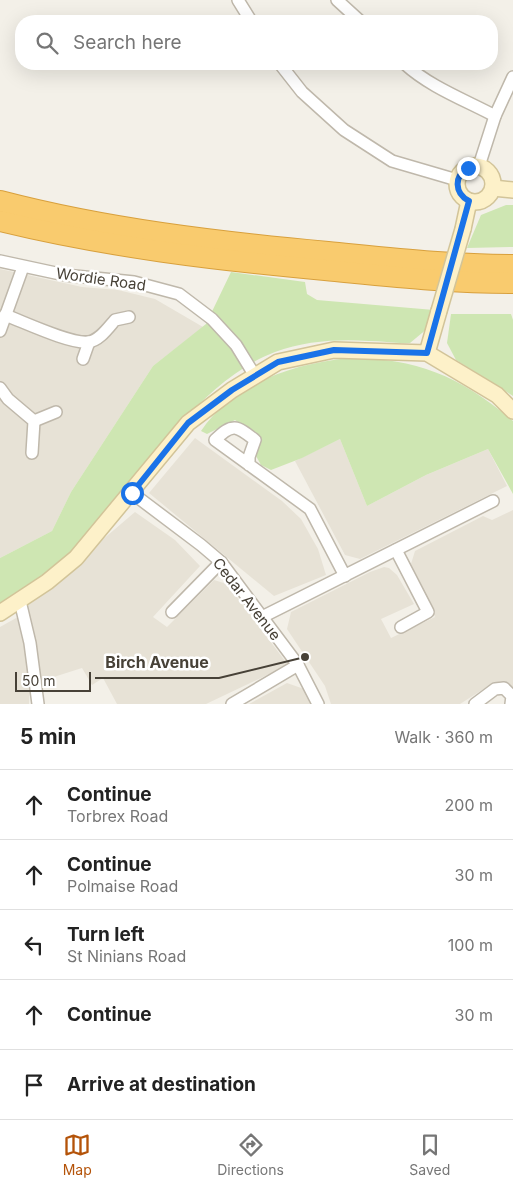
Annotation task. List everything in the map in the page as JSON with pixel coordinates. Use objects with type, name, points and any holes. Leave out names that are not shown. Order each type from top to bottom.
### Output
[{"type":"highway","points":[[0,201],[65,218],[267,247],[463,265],[513,265]]},
{"type":"highway","points":[[0,221],[62,236],[261,265],[457,283],[513,283]]},
{"type":"street","points":[[238,0],[247,15]]},
{"type":"street","points":[[337,0],[353,15]]},
{"type":"street","points":[[285,70],[302,92],[344,130],[384,156],[392,161],[457,180]]},
{"type":"street","points":[[414,70],[443,90],[495,116]]},
{"type":"street","points":[[479,166],[495,116],[513,77]]},
{"type":"street","points":[[479,166],[489,172],[492,177],[493,188],[486,198],[475,202],[469,201],[458,191],[457,180],[463,170],[479,166]]},
{"type":"street","points":[[493,188],[513,190]]},
{"type":"street","points":[[427,353],[463,229],[469,201]]},
{"type":"street","name":"Wordie Road","points":[[0,261],[66,275],[134,282],[179,294],[212,319],[236,345],[255,376]]},
{"type":"street","points":[[0,331],[24,267]]},
{"type":"street","points":[[5,316],[68,339],[89,342],[105,333],[115,320],[128,317]]},
{"type":"street","points":[[82,359],[89,342]]},
{"type":"street","points":[[0,613],[20,601],[76,558],[132,493],[188,423],[232,390],[278,362],[334,350],[383,350],[427,353],[496,395],[513,410]]},
{"type":"street","points":[[0,388],[8,399],[34,421]]},
{"type":"street","points":[[34,421],[56,412]]},
{"type":"street","points":[[32,454],[34,421]]},
{"type":"street","points":[[249,465],[310,509],[345,576]]},
{"type":"street","name":"Cedar Avenue","points":[[132,493],[221,562],[298,665],[318,704]]},
{"type":"street","points":[[262,617],[493,502]]},
{"type":"street","points":[[396,550],[428,612],[401,627]]},
{"type":"street","points":[[172,612],[221,562]]},
{"type":"street","points":[[20,601],[30,643],[38,704]]},
{"type":"street","points":[[232,704],[298,665]]},
{"type":"street","points":[[475,704],[495,689],[504,688],[512,696],[511,704]]},
{"type":"shaded area","points":[[0,269],[82,287],[118,290],[155,299],[203,327],[153,366],[71,492],[52,531],[0,558]]},
{"type":"shaded area","points":[[195,438],[282,501],[301,519],[318,549],[326,575],[274,596],[149,493]]},
{"type":"shaded area","points":[[340,439],[367,506],[426,475],[488,449],[507,486],[360,559],[345,555],[295,461]]},
{"type":"shaded area","points":[[513,510],[513,687],[503,681],[493,683],[460,704],[331,704],[325,686],[287,629],[291,612],[370,572],[384,567],[389,568],[397,575],[414,604],[381,619],[391,638],[435,617],[411,564],[415,551],[483,516],[492,520]]},
{"type":"shaded area","points":[[135,512],[175,540],[200,566],[153,617],[167,627],[214,580],[227,584],[288,665],[206,704],[117,704],[103,678],[92,685],[82,668],[38,682],[26,605]]},
{"type":"shaded area","points":[[18,617],[25,639],[30,680],[29,704],[0,704],[0,627]]},
{"type":"shaded area","points":[[287,683],[304,689],[312,704],[249,704]]},
{"type":"green space","points":[[506,205],[513,205],[513,247],[467,248],[481,215]]},
{"type":"green space","points":[[231,272],[305,282],[307,294],[317,300],[434,310],[428,328],[410,343],[345,340],[310,343],[275,352],[245,367],[217,387],[192,412],[76,547],[49,570],[0,604],[0,558],[52,531],[71,492],[153,366],[206,324]]},
{"type":"green space","points":[[451,314],[511,314],[513,320],[513,396],[456,360],[447,343]]},
{"type":"green space","points":[[349,358],[396,362],[418,366],[437,373],[475,393],[513,421],[513,494],[488,449],[426,475],[367,506],[340,439],[302,458],[271,470],[261,465],[256,456],[261,438],[235,420],[207,434],[201,431],[214,414],[247,388],[286,371],[306,365]]},
{"type":"place","name":"Birch Avenue","points":[[305,657]]},
{"type":"route","points":[[132,493],[160,455],[188,423],[232,390],[278,362],[334,350],[383,350],[427,353],[463,229],[469,201],[464,199],[458,191],[457,180],[463,170],[468,168]]}]
